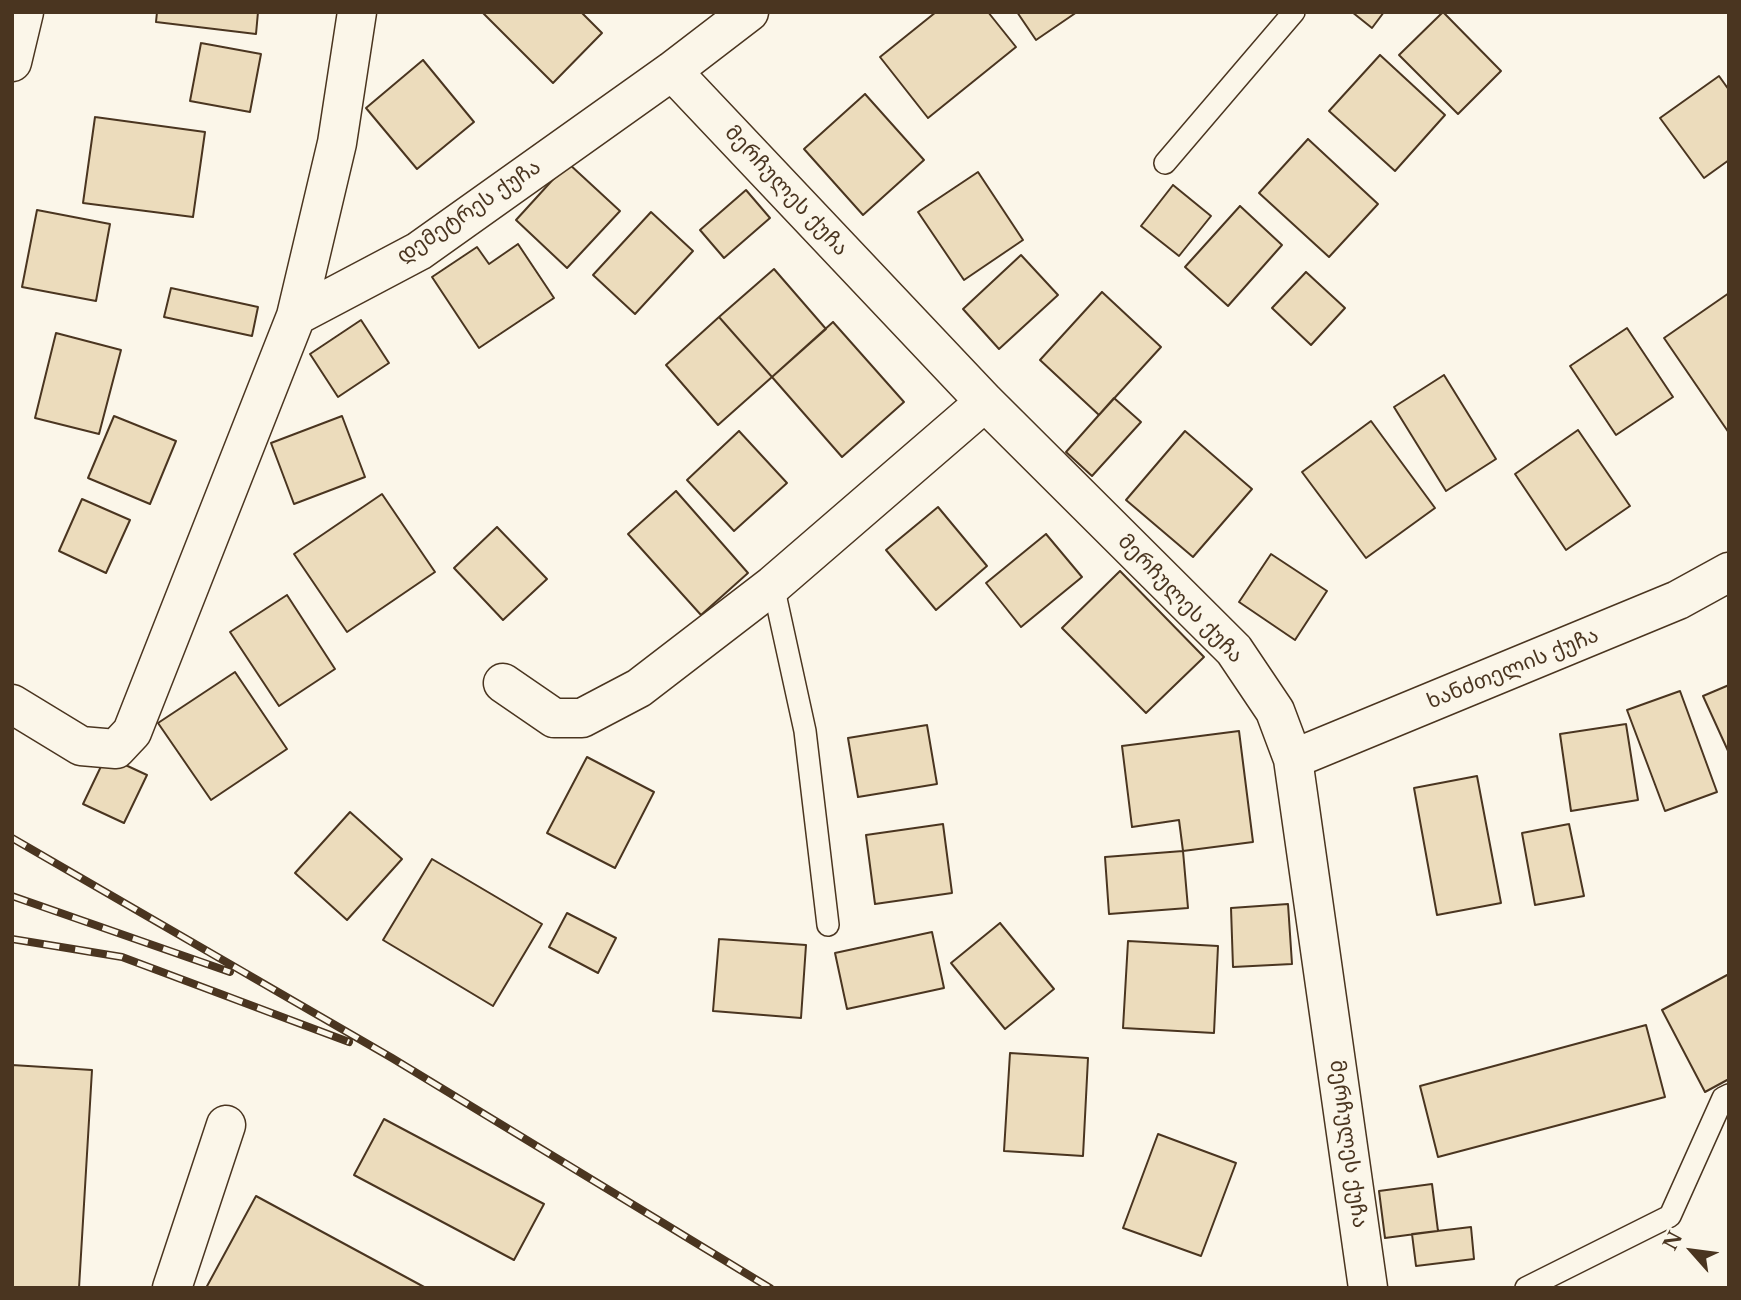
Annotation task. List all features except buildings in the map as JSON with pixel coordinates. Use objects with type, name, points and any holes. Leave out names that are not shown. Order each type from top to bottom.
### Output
[{"type":"street","points":[[12,62],[24,12]]},
{"type":"street","points":[[12,704],[81,746],[116,749],[132,732],[296,316],[337,143],[357,12]]},
{"type":"street","name":"დემეტრეს ქუჩა","points":[[296,316],[419,251],[672,71],[749,12]]},
{"type":"street","name":"მერჩულეს ქუჩა","points":[[672,71],[985,402],[1234,650],[1275,711],[1293,759],[1368,1288]]},
{"type":"street","points":[[503,683],[554,718],[582,718],[639,688],[772,585],[985,402]]},
{"type":"street","name":"ხანძთელის ქუჩა","points":[[1293,759],[1678,600],[1729,572]]},
{"type":"street","points":[[172,1288],[226,1125]]},
{"type":"lane","points":[[1165,163],[1294,12]]},
{"type":"lane","points":[[772,585],[805,731],[828,925]]},
{"type":"lane","points":[[1526,1288],[1670,1216],[1723,1098],[1729,1095]]},
{"type":"railway","points":[[12,838],[392,1058],[770,1288]]},
{"type":"railway","points":[[12,896],[230,972]]},
{"type":"railway","points":[[12,939],[122,957],[349,1042]]}]
